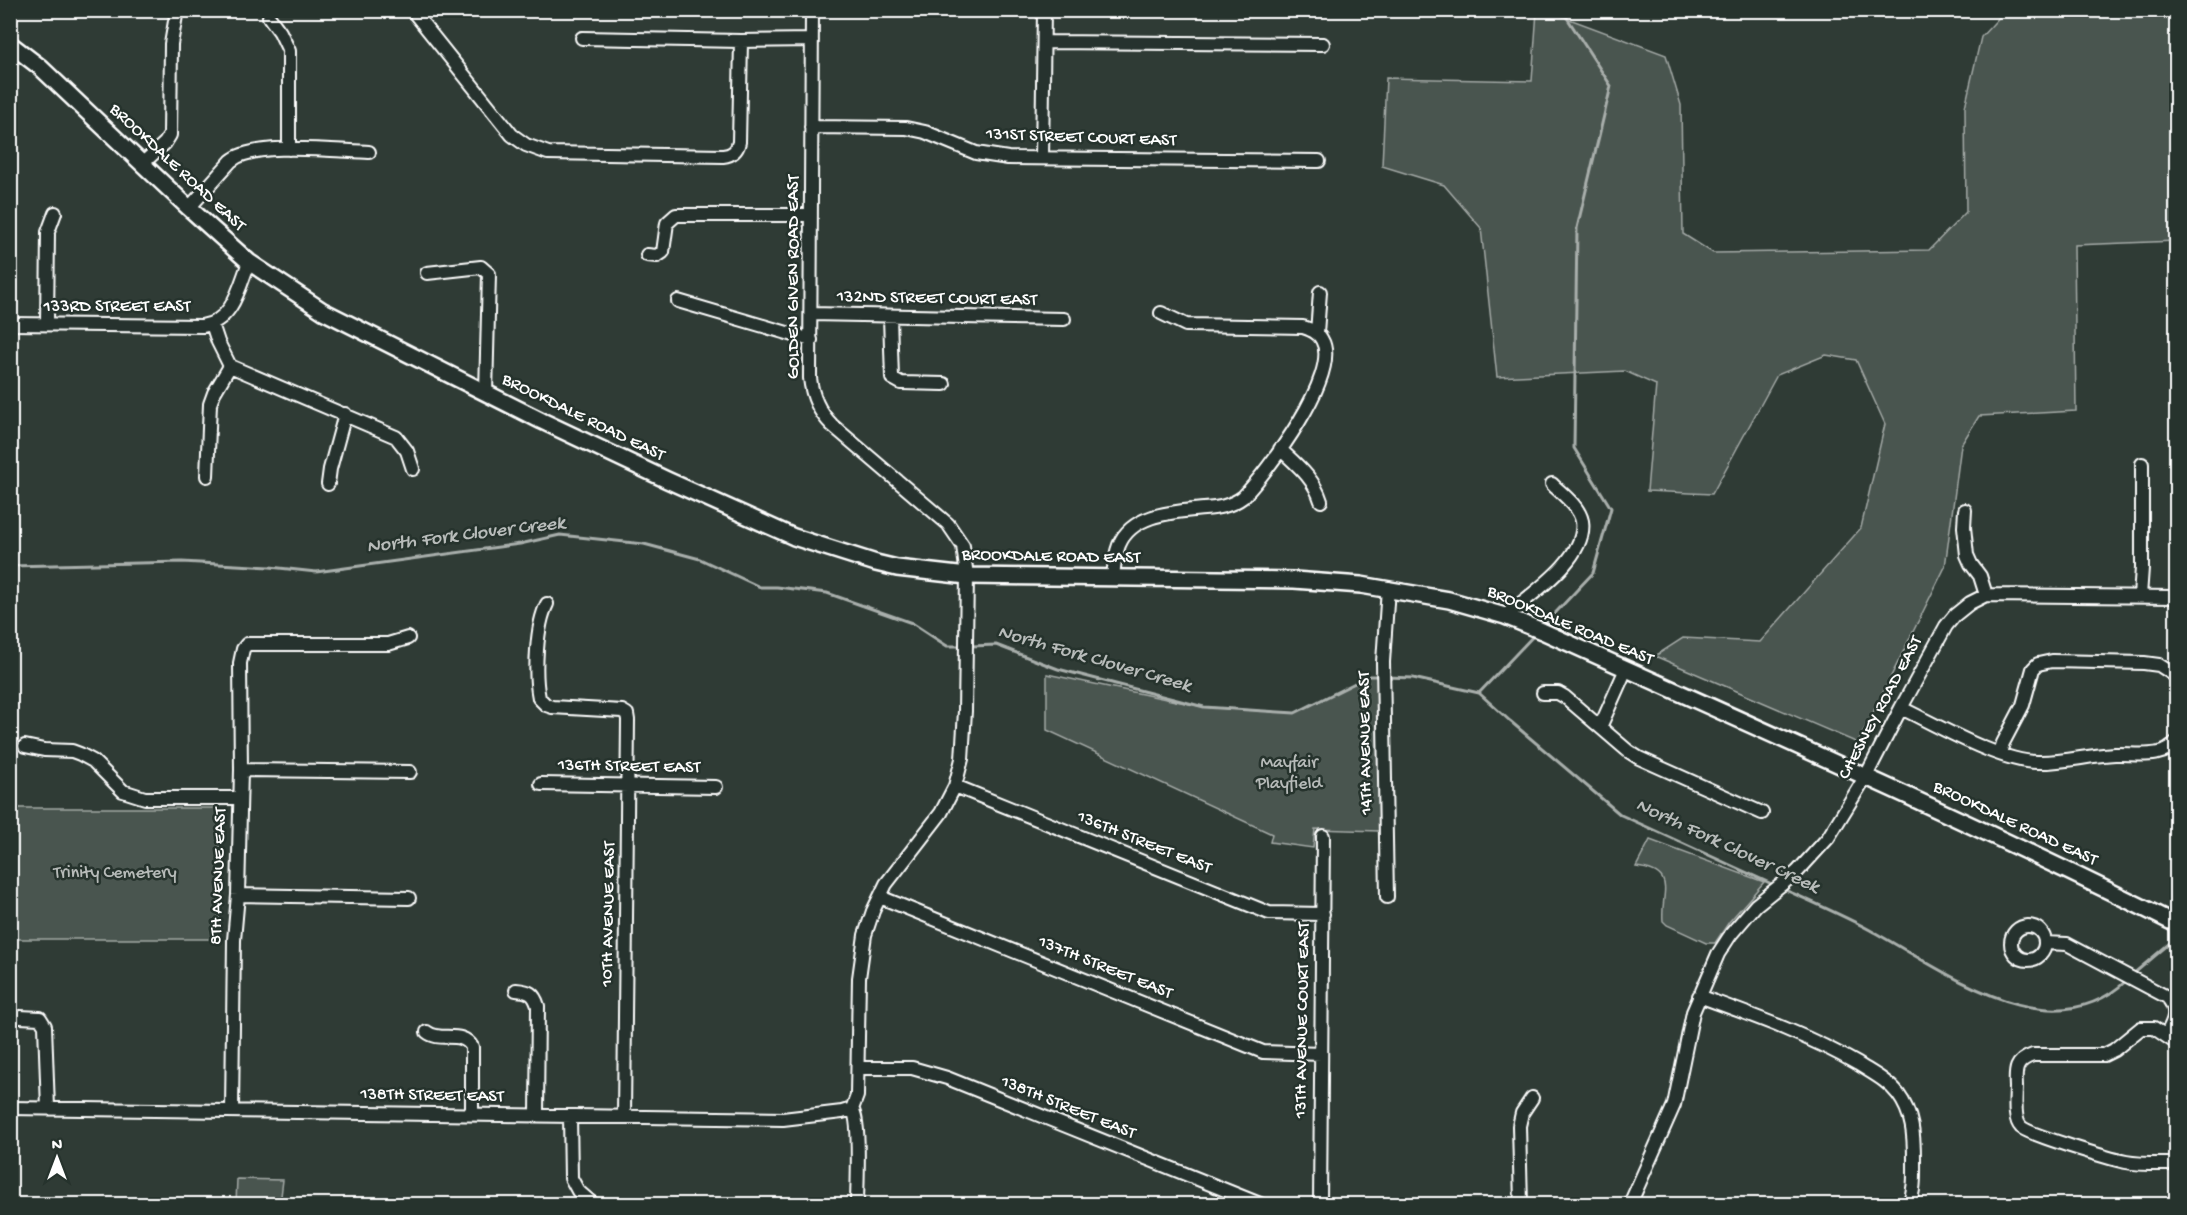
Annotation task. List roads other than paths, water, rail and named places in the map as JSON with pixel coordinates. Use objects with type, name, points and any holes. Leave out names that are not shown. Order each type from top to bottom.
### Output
[{"type":"main road","name":"BROOKDALE ROAD EAST","points":[[10,44],[40,67],[249,262],[323,310],[542,422],[794,537],[827,549],[897,568],[967,576],[1294,580],[1388,588],[1449,600],[1505,616],[1626,669],[2057,864],[2176,924]]},
{"type":"street","points":[[143,163],[165,143],[170,135],[171,44],[177,10]]},
{"type":"street","points":[[412,10],[512,135],[526,145],[555,153],[723,156],[731,154],[736,150],[739,142],[741,41]]},
{"type":"street","name":"GOLDEN GIVEN ROAD EAST","points":[[812,10],[811,385],[816,402],[825,418],[948,524],[963,546],[967,576],[964,748],[955,786],[933,825],[886,884],[873,911],[860,960],[858,1096],[852,1109],[856,1115],[857,1138],[856,1204]]},
{"type":"street","points":[[1042,158],[1044,10]]},
{"type":"street","points":[[268,17],[280,32],[289,51],[290,149]]},
{"type":"street","points":[[582,38],[812,40]]},
{"type":"street","points":[[1045,42],[1323,44]]},
{"type":"street","name":"131ST STREET COURT EAST","points":[[811,127],[906,128],[925,132],[982,155],[1042,158],[1319,161]]},
{"type":"street","points":[[189,208],[236,157],[255,151],[290,149],[369,152]]},
{"type":"street","points":[[47,324],[48,232],[56,213]]},
{"type":"street","points":[[647,255],[657,256],[663,252],[667,223],[676,215],[811,215]]},
{"type":"street","points":[[212,324],[228,312],[249,262]]},
{"type":"street","points":[[427,273],[481,267],[489,274],[486,393]]},
{"type":"street","points":[[1113,577],[1119,544],[1137,525],[1162,514],[1219,507],[1237,502],[1250,489],[1280,449],[1308,409],[1316,392],[1324,362],[1325,347],[1317,333],[1320,292]]},
{"type":"street","points":[[678,301],[811,340]]},
{"type":"street","points":[[1161,313],[1186,325],[1287,326],[1303,327],[1317,333]]},
{"type":"street","name":"132ND STREET COURT EAST","points":[[811,315],[1064,319]]},
{"type":"street","points":[[890,317],[892,378],[901,383],[944,384]]},
{"type":"street","name":"133RD STREET EAST","points":[[10,324],[202,326],[212,324],[218,342],[231,366]]},
{"type":"street","points":[[207,476],[210,404],[214,393],[231,366],[396,437],[408,452],[413,469]]},
{"type":"street","points":[[328,484],[345,414]]},
{"type":"street","points":[[1280,449],[1317,488],[1321,501]]},
{"type":"street","points":[[2140,596],[2142,464]]},
{"type":"street","points":[[1505,616],[1557,573],[1577,546],[1582,529],[1579,513],[1552,484]]},
{"type":"street","points":[[1965,510],[1967,555],[1980,576],[1986,595],[2176,597]]},
{"type":"street","name":"14TH AVENUE EAST","points":[[1387,897],[1383,662],[1388,588]]},
{"type":"street","name":"CHESNEY ROAD EAST","points":[[1630,1204],[1674,1105],[1690,1025],[1709,970],[1731,934],[1771,892],[1797,872],[1827,838],[1866,776],[1946,626],[1970,603],[1986,595]]},
{"type":"street","name":"10TH AVENUE EAST","points":[[547,604],[539,621],[537,678],[539,698],[552,707],[617,710],[627,714],[629,785],[624,1116]]},
{"type":"street","name":"8TH AVENUE EAST","points":[[232,1111],[234,953],[241,770],[240,663],[243,649],[247,644],[388,644],[408,638]]},
{"type":"street","points":[[2000,753],[2023,705],[2031,675],[2038,664],[2052,661],[2155,664],[2166,668],[2176,676]]},
{"type":"street","points":[[1601,725],[1626,669]]},
{"type":"street","points":[[1543,693],[1558,693],[1565,697],[1601,725],[1628,751],[1640,758],[1762,813]]},
{"type":"street","points":[[1901,708],[2015,759],[2038,762],[2116,754],[2150,754],[2172,747]]},
{"type":"street","points":[[26,746],[80,754],[93,761],[123,791],[145,798],[240,798]]},
{"type":"street","points":[[241,770],[410,772]]},
{"type":"street","name":"136TH STREET EAST","points":[[542,784],[716,787]]},
{"type":"street","name":"136TH STREET EAST","points":[[955,786],[1269,913],[1323,914]]},
{"type":"street","name":"13TH AVENUE COURT EAST","points":[[1320,1204],[1323,836]]},
{"type":"street","points":[[238,894],[409,898]]},
{"type":"street","name":"137TH STREET EAST","points":[[880,897],[1263,1052],[1321,1054]]},
{"type":"street","points":[[2045,943],[2067,944],[2168,997],[2173,1003],[2175,1014],[2166,1035]]},
{"type":"street","points":[[516,990],[528,991],[538,1006],[537,1115]]},
{"type":"street","points":[[1700,996],[1813,1039],[1890,1085],[1905,1106],[1913,1127],[1913,1192],[1910,1204]]},
{"type":"street","points":[[20,1017],[35,1017],[44,1022],[47,1046],[48,1108]]},
{"type":"street","points":[[2176,1043],[2166,1035],[2147,1027],[2134,1033],[2114,1050],[2104,1055],[2033,1055],[2021,1061],[2016,1071],[2017,1119],[2021,1127],[2126,1162],[2176,1164]]},
{"type":"street","points":[[427,1032],[437,1036],[461,1038],[469,1042],[472,1047],[472,1114]]},
{"type":"street","name":"138TH STREET EAST","points":[[858,1068],[912,1068],[946,1078],[1260,1204]]},
{"type":"street","points":[[1521,1204],[1520,1126],[1522,1113],[1532,1098]]},
{"type":"street","name":"138TH STREET EAST","points":[[10,1108],[783,1119],[852,1109]]},
{"type":"street","points":[[570,1116],[571,1178],[578,1191],[593,1204]]},
{"type":"waterway","points":[[1543,626],[1593,573],[1611,508],[1574,448],[1577,228],[1611,86],[1562,10]]},
{"type":"waterway","name":"North Fork Clover Creek","points":[[10,566],[182,562],[316,572],[520,544],[560,535],[644,544],[700,559],[760,587],[827,593],[912,623],[947,646],[964,646]]},
{"type":"waterway","points":[[1479,693],[1536,633]]},
{"type":"waterway","name":"North Fork Clover Creek","points":[[971,646],[996,645],[1058,669],[1204,707],[1295,713],[1369,676],[1381,676]]},
{"type":"waterway","name":"North Fork Clover Creek","points":[[1387,677],[1413,678],[1479,693],[1621,815],[1774,885]]},
{"type":"waterway","name":"North Fork Clover Creek","points":[[1783,889],[1859,924],[1963,982],[1997,997],[2031,1007],[2065,1009],[2097,1001],[2127,980]]},
{"type":"waterway","name":"North Fork Clover Creek","points":[[2132,975],[2176,938]]},
{"type":"park label","name":"Mayfair Playfield","points":[[1289,774]]},
{"type":"park label","name":"Trinity Cemetery","points":[[115,873]]}]
